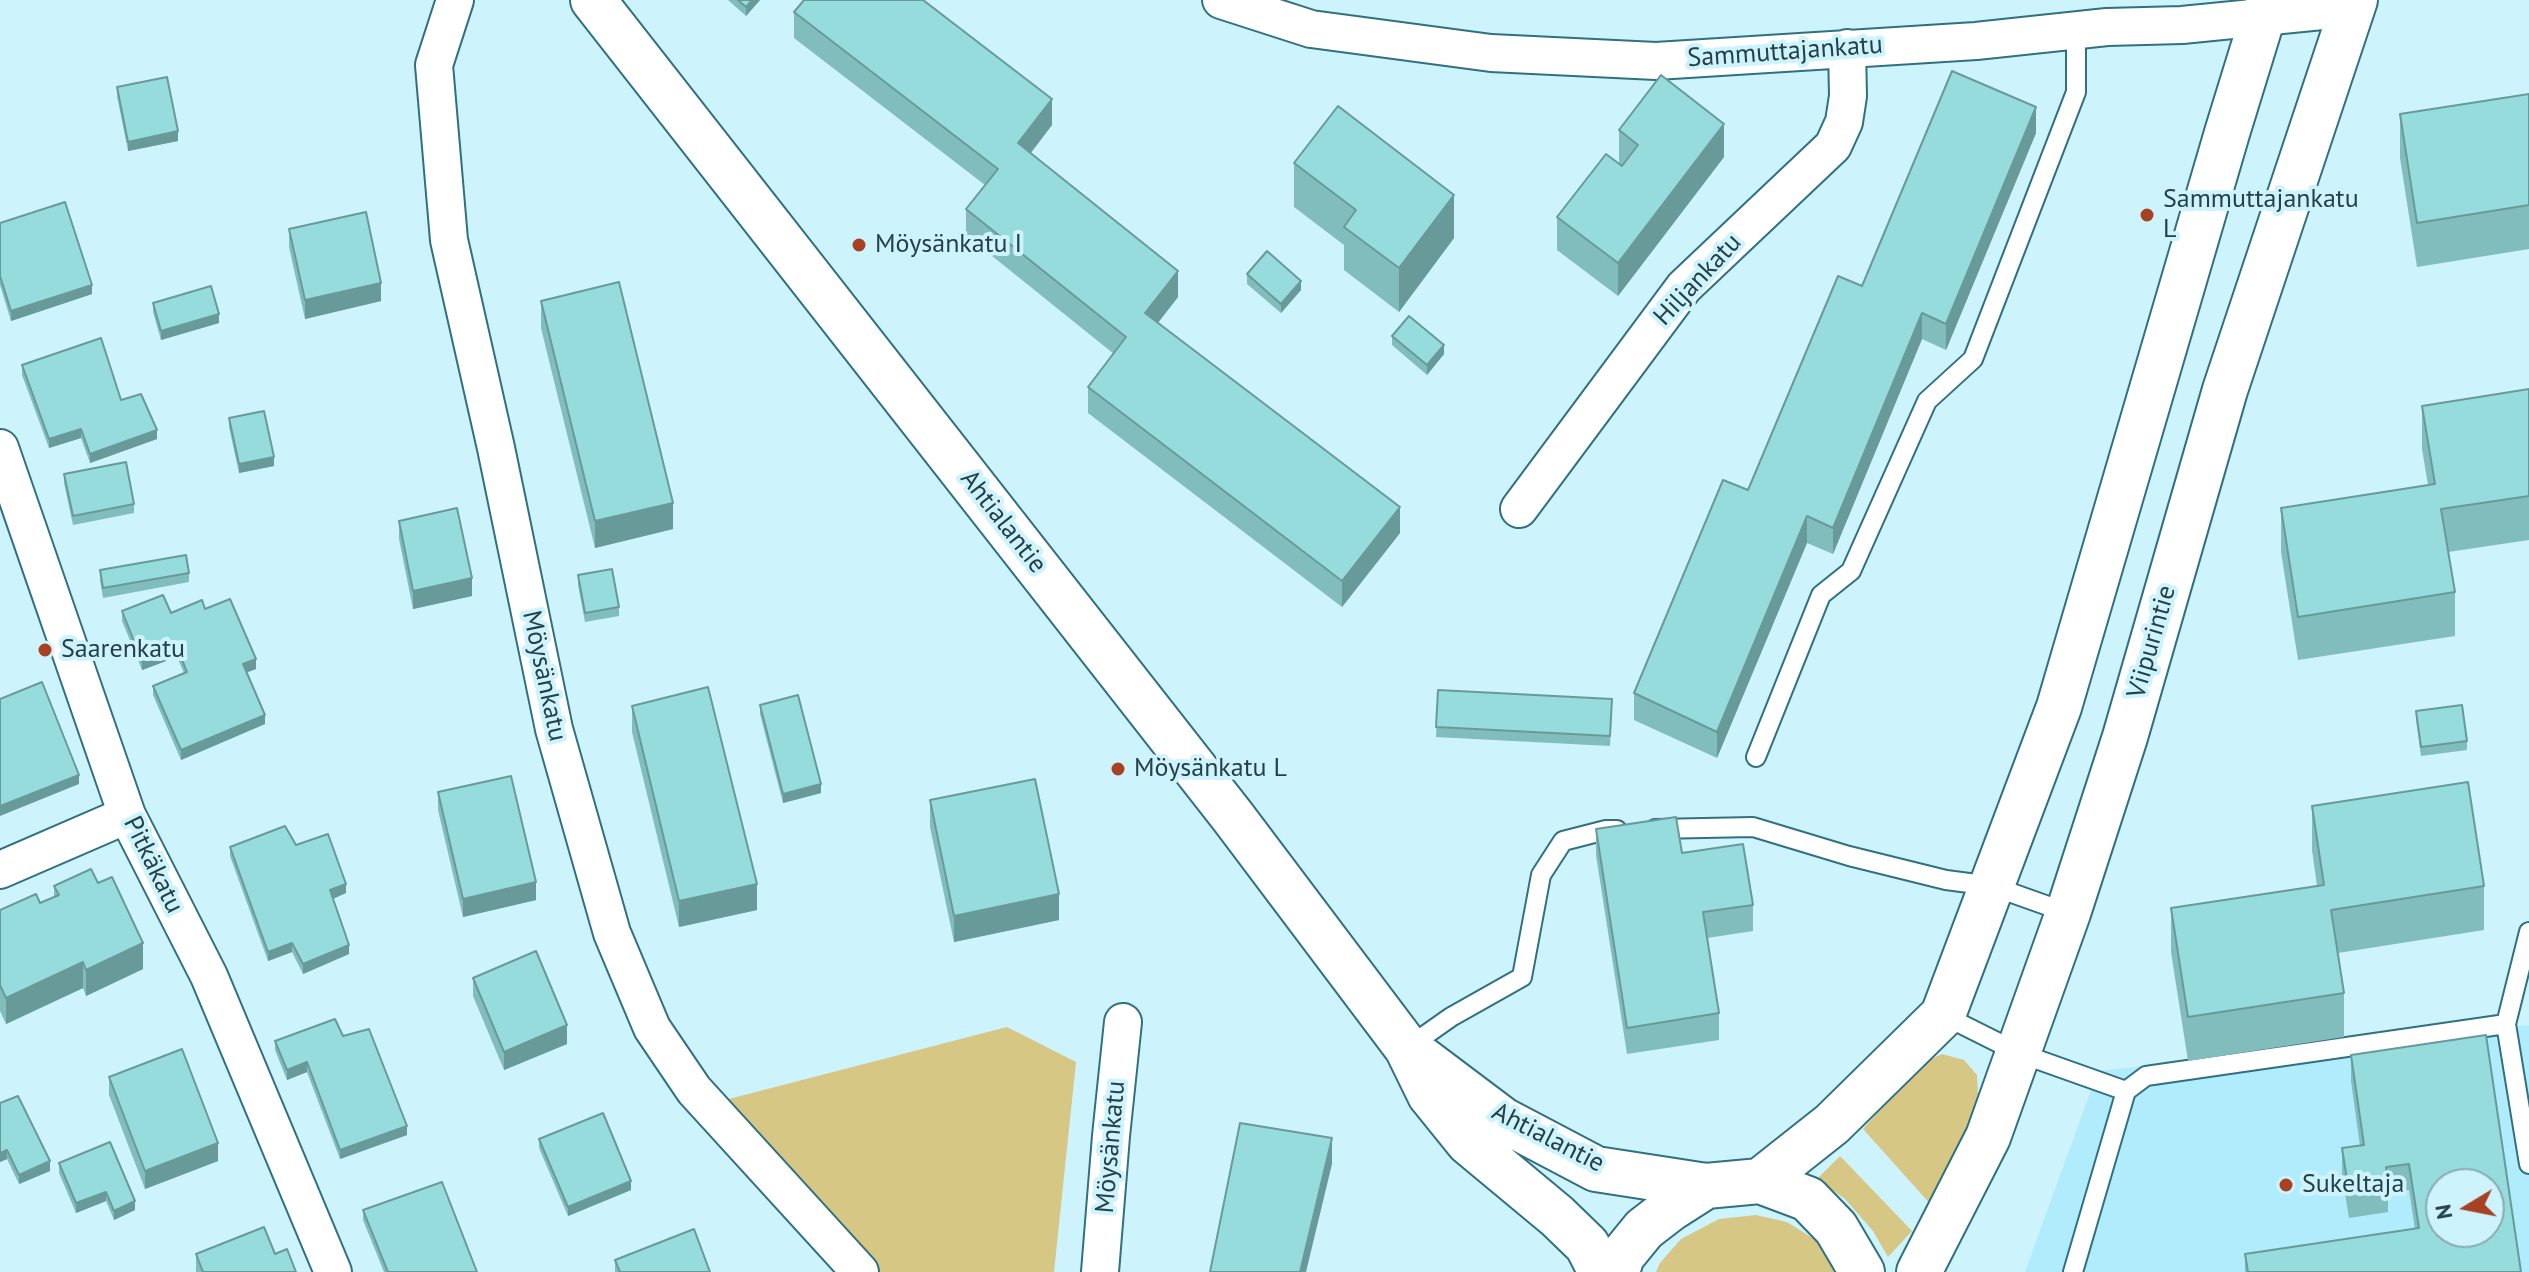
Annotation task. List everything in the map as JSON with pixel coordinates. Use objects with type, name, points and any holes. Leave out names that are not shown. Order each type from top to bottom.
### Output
[{"type":"main road","name":"Ahtialantie","points":[[593,0],[1233,817],[1407,1048],[1430,1095],[1468,1142],[1587,1245],[1601,1272]]},
{"type":"main road","name":"Viipurintie","points":[[1919,1272],[1988,1137],[2068,913],[2125,737],[2225,390],[2354,4]]},
{"type":"main road","points":[[1760,1181],[1832,1124],[1943,1015],[2059,707],[2267,8]]},
{"type":"main road","name":"Ahtialantie","points":[[1407,1048],[1503,1120],[1596,1169],[1706,1186]]},
{"type":"main road","points":[[1617,1272],[1622,1256],[1644,1229],[1706,1186],[1760,1181],[1808,1199],[1836,1228],[1862,1272]]},
{"type":"street","name":"Möysänkatu","points":[[455,0],[434,65],[449,240],[554,729],[612,933],[652,1028],[694,1090],[860,1272]]},
{"type":"street","name":"Sammuttajankatu","points":[[1221,0],[1308,14],[1491,53],[1656,61],[1976,41],[2096,20],[2182,25],[2267,8],[2354,4]]},
{"type":"street","name":"Hiljankatu","points":[[1519,509],[1684,287],[1833,146],[1844,122],[1848,96],[1847,48]]},
{"type":"street","name":"Pitkäkatu","points":[[0,448],[127,815],[209,976],[333,1272]]},
{"type":"street","points":[[0,870],[127,815]]},
{"type":"street","name":"Möysänkatu","points":[[1100,1272],[1123,1022]]},
{"type":"lane","points":[[1756,757],[1821,595],[1851,571],[1927,401],[1973,359],[2076,92],[2096,20]]},
{"type":"lane","points":[[1407,1048],[1451,1017],[1522,977],[1541,875],[1563,841],[1606,830],[1753,827],[1877,863],[1946,880],[1992,886],[2068,913]]},
{"type":"lane","points":[[2529,932],[2506,1024],[2529,1162]]},
{"type":"lane","points":[[1943,1015],[2019,1053],[2126,1091]]},
{"type":"lane","points":[[2073,1272],[2126,1091],[2146,1076],[2506,1024]]},
{"type":"shaded area","points":[[2529,1025],[2529,1272],[2025,1272],[2098,1071]]},
{"type":"shaded area","points":[[1007,1027],[1076,1062],[1054,1272],[879,1272],[725,1100]]},
{"type":"shaded area","points":[[1942,1054],[1964,1060],[1977,1075],[1978,1096],[1966,1148],[1933,1207],[1863,1129],[1921,1064]]},
{"type":"shaded area","points":[[1840,1156],[1912,1231],[1888,1257],[1873,1231],[1845,1199],[1817,1179]]},
{"type":"shaded area","points":[[1756,1215],[1787,1222],[1819,1242],[1842,1272],[1656,1272],[1681,1239],[1719,1219]]},
{"type":"building","points":[[738,0],[752,0],[746,7]]},
{"type":"building","points":[[804,0],[923,0],[1052,99],[1018,143],[1178,271],[1145,313],[1400,507],[1342,581],[1088,387],[1126,337],[966,209],[998,169],[794,12]]},
{"type":"building","points":[[1952,71],[2036,107],[1946,324],[1922,313],[1833,528],[1807,516],[1717,732],[1634,693],[1723,480],[1748,490],[1838,276],[1862,286]]},
{"type":"building","points":[[1661,75],[1724,124],[1618,263],[1557,217],[1606,154],[1622,166],[1638,145],[1619,130]]},
{"type":"building","points":[[167,77],[178,131],[128,142],[117,87]]},
{"type":"building","points":[[2529,94],[2529,205],[2417,223],[2400,114]]},
{"type":"building","points":[[1338,106],[1454,195],[1399,268],[1344,227],[1356,210],[1294,163]]},
{"type":"building","points":[[65,202],[92,285],[11,311],[0,276],[0,223]]},
{"type":"building","points":[[366,212],[381,283],[305,300],[289,229]]},
{"type":"building","points":[[1267,251],[1301,281],[1281,304],[1247,274]]},
{"type":"building","points":[[619,282],[673,503],[595,521],[541,301]]},
{"type":"building","points":[[211,286],[219,314],[161,331],[153,303]]},
{"type":"building","points":[[1409,316],[1444,345],[1427,365],[1392,336]]},
{"type":"building","points":[[101,338],[121,400],[141,394],[157,430],[90,454],[81,429],[49,439],[22,365]]},
{"type":"building","points":[[2529,389],[2529,496],[2441,509],[2455,592],[2298,617],[2281,508],[2435,484],[2422,406]]},
{"type":"building","points":[[264,411],[274,457],[239,464],[229,418]]},
{"type":"building","points":[[126,462],[134,504],[73,516],[64,474]]},
{"type":"building","points":[[457,508],[472,578],[413,591],[399,521]]},
{"type":"building","points":[[186,555],[189,573],[103,588],[100,570]]},
{"type":"building","points":[[612,569],[619,607],[585,613],[578,575]]},
{"type":"building","points":[[163,595],[171,613],[202,600],[205,609],[230,599],[256,659],[243,664],[265,715],[181,750],[153,686],[187,672],[177,648],[142,661],[122,611]]},
{"type":"building","points":[[42,682],[79,775],[0,806],[0,699]]},
{"type":"building","points":[[708,687],[757,884],[679,901],[632,706]]},
{"type":"building","points":[[1438,690],[1612,699],[1610,736],[1436,727]]},
{"type":"building","points":[[798,695],[821,784],[783,794],[760,705]]},
{"type":"building","points":[[2462,705],[2467,741],[2421,747],[2416,711]]},
{"type":"building","points":[[511,776],[536,882],[463,899],[438,792]]},
{"type":"building","points":[[1035,779],[1059,894],[954,916],[930,800]]},
{"type":"building","points":[[2468,782],[2484,886],[2331,910],[2344,993],[2188,1017],[2171,908],[2324,885],[2312,806]]},
{"type":"building","points":[[1676,817],[1682,853],[1743,844],[1753,905],[1703,912],[1719,1013],[1627,1028],[1596,829]]},
{"type":"building","points":[[285,826],[296,845],[328,834],[346,884],[330,890],[349,945],[303,964],[292,943],[268,952],[230,847]]},
{"type":"building","points":[[91,869],[98,883],[112,877],[143,943],[86,970],[83,962],[6,998],[0,985],[0,910],[36,894],[40,903],[59,895],[54,886]]},
{"type":"building","points":[[536,951],[567,1025],[504,1052],[473,978]]},
{"type":"building","points":[[335,1019],[343,1036],[369,1029],[407,1126],[340,1150],[307,1062],[287,1070],[275,1041]]},
{"type":"building","points":[[2486,1035],[2521,1272],[2248,1272],[2245,1254],[2419,1228],[2409,1164],[2386,1167],[2388,1186],[2349,1192],[2342,1148],[2364,1145],[2351,1055]]},
{"type":"building","points":[[182,1049],[218,1143],[145,1171],[109,1077]]},
{"type":"building","points":[[18,1096],[50,1161],[19,1175],[7,1150],[0,1153],[0,1103]]},
{"type":"building","points":[[603,1113],[631,1181],[568,1207],[539,1139]]},
{"type":"building","points":[[1240,1123],[1332,1138],[1300,1272],[1210,1272]]},
{"type":"building","points":[[110,1142],[135,1201],[114,1211],[106,1192],[76,1203],[59,1163]]},
{"type":"building","points":[[442,1182],[477,1272],[388,1272],[363,1210]]},
{"type":"building","points":[[264,1227],[275,1254],[287,1249],[296,1272],[203,1272],[196,1254]]},
{"type":"building","points":[[694,1229],[710,1272],[620,1272],[615,1260]]},
{"type":"place","name":"Sammuttajankatu L","points":[[2147,215]]},
{"type":"place","name":"Möysänkatu I","points":[[859,245]]},
{"type":"place","name":"Saarenkatu","points":[[45,650]]},
{"type":"place","name":"Möysänkatu L","points":[[1118,769]]},
{"type":"place","name":"Sukeltaja","points":[[2286,1185]]}]
